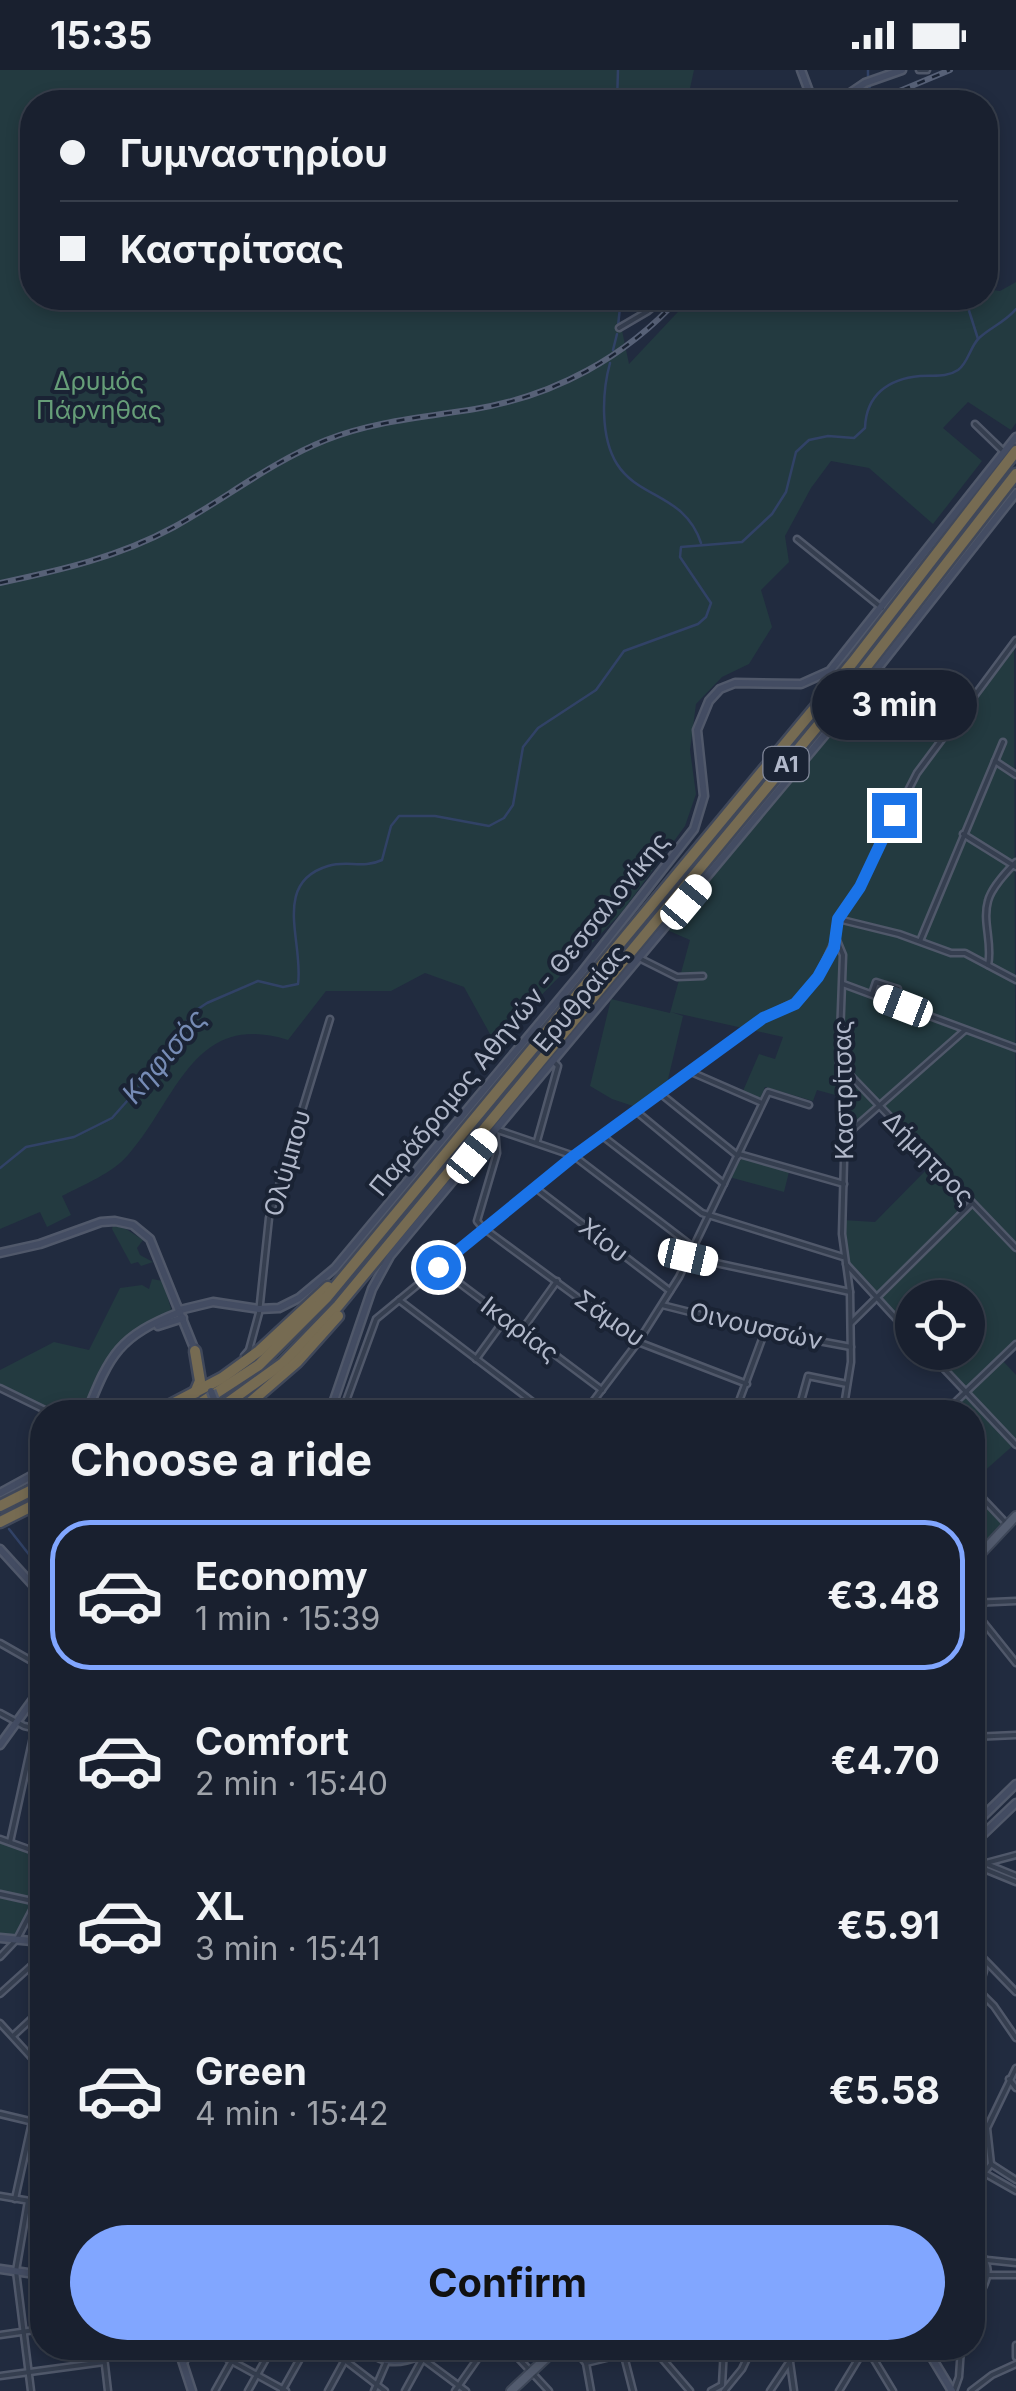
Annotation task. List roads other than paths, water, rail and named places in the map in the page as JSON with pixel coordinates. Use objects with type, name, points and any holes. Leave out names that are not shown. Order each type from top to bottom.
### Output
[{"type":"highway","name":"Α1","points":[[206,1400],[242,1378],[312,1315],[852,662],[1010,452]]},
{"type":"highway","name":"Α1","points":[[233,1400],[292,1355],[371,1265],[863,671],[1016,474]]},
{"type":"highway","points":[[828,681],[852,662]]},
{"type":"highway","points":[[696,851],[714,816]]},
{"type":"highway","points":[[182,1400],[210,1389],[259,1350],[361,1255]]},
{"type":"highway","points":[[252,1400],[318,1340],[356,1292],[371,1265]]},
{"type":"highway","points":[[192,1395],[200,1385],[195,1351]]},
{"type":"highway","points":[[3,1500],[30,1487]]},
{"type":"highway","points":[[0,1522],[30,1507]]},
{"type":"main road","points":[[854,90],[865,82],[902,70]]},
{"type":"main road","name":"Παράδρομος Αθηνών - Θεσσαλονίκης","points":[[92,1400],[112,1355],[128,1341],[204,1304],[280,1308],[298,1298],[348,1255],[582,972],[697,825],[703,807],[697,730],[709,700],[735,682],[797,685],[819,679],[850,650],[1010,452],[1016,437]]},
{"type":"main road","name":"Ερυθραίας","points":[[334,1400],[384,1265],[829,730],[1016,493]]},
{"type":"main road","points":[[0,1254],[101,1222],[128,1223],[150,1239],[213,1400]]},
{"type":"main road","name":"Παράδρομος Αθηνών - Θεσσαλονίκης","points":[[148,1330],[204,1304]]},
{"type":"main road","points":[[186,1327],[195,1309]]},
{"type":"main road","points":[[161,1325],[174,1327],[190,1338]]},
{"type":"main road","points":[[3,1500],[30,1479]]},
{"type":"main road","points":[[985,1549],[1016,1516]]},
{"type":"main road","points":[[0,1549],[30,1582]]},
{"type":"main road","points":[[0,1745],[30,1704]]},
{"type":"main road","points":[[985,1814],[1016,1784]]},
{"type":"main road","points":[[985,1833],[1016,1803]]},
{"type":"main road","points":[[0,1940],[30,1941]]},
{"type":"main road","points":[[0,2269],[30,2274]]},
{"type":"main road","points":[[183,2360],[192,2391]]},
{"type":"main road","points":[[387,2361],[407,2360]]},
{"type":"main road","points":[[511,2391],[543,2360]]},
{"type":"main road","points":[[934,2360],[953,2391]]},
{"type":"street","points":[[918,70],[927,70]]},
{"type":"street","points":[[619,328],[649,310]]},
{"type":"street","points":[[975,424],[1010,452]]},
{"type":"street","points":[[798,540],[882,608]]},
{"type":"street","name":"Καστρίτσας","points":[[845,1400],[851,1347],[850,1292],[843,1257],[846,1087],[838,1054],[843,956],[836,938],[838,919],[860,887],[917,773],[1016,641]]},
{"type":"street","points":[[920,941],[1003,742]]},
{"type":"street","points":[[995,761],[1016,775]]},
{"type":"street","points":[[963,834],[1015,865],[988,901],[988,935],[992,946],[988,965]]},
{"type":"street","points":[[838,919],[965,954],[1016,980]]},
{"type":"street","points":[[348,1400],[374,1322],[574,1156],[604,1138],[763,1018],[798,1002],[818,977],[836,938]]},
{"type":"street","points":[[639,958],[677,976],[703,976]]},
{"type":"street","points":[[872,994],[876,982],[898,988]]},
{"type":"street","points":[[843,984],[1016,1048]]},
{"type":"street","name":"Ολύμπου","points":[[222,1376],[247,1354],[259,1309],[269,1218],[330,1019]]},
{"type":"street","points":[[845,1136],[965,1030]]},
{"type":"street","points":[[537,1141],[558,1066],[553,1061]]},
{"type":"street","name":"Δήμητρος","points":[[841,1071],[850,1075],[1016,1248]]},
{"type":"street","points":[[690,1072],[762,1104]]},
{"type":"street","points":[[594,1400],[670,1291],[768,1092],[809,1105]]},
{"type":"street","points":[[661,1094],[739,1155],[844,1184]]},
{"type":"street","points":[[636,1112],[724,1184]]},
{"type":"street","points":[[472,1240],[497,1153],[495,1129],[574,1156],[693,1246]]},
{"type":"street","points":[[604,1138],[708,1216],[843,1257]]},
{"type":"street","name":"Χίου","points":[[538,1188],[670,1291]]},
{"type":"street","points":[[850,1323],[972,1203]]},
{"type":"street","name":"Σάμου","points":[[477,1221],[638,1342],[747,1384]]},
{"type":"street","points":[[688,1257],[850,1292]]},
{"type":"street","points":[[846,1264],[895,1318]]},
{"type":"street","name":"Ικαρίας","points":[[438,1267],[602,1390]]},
{"type":"street","points":[[522,1330],[557,1281]]},
{"type":"street","points":[[400,1300],[530,1400]]},
{"type":"street","name":"Οινουσσών","points":[[662,1304],[765,1331],[851,1347]]},
{"type":"street","points":[[362,1319],[374,1322]]},
{"type":"street","points":[[476,1359],[505,1319]]},
{"type":"street","points":[[740,1400],[765,1331]]},
{"type":"street","points":[[958,1400],[1016,1344]]},
{"type":"street","points":[[945,1370],[974,1400]]},
{"type":"street","points":[[801,1400],[808,1376],[848,1384]]},
{"type":"street","points":[[0,1388],[30,1403]]},
{"type":"street","points":[[985,1412],[1016,1445]]},
{"type":"street","points":[[985,1500],[1007,1524]]},
{"type":"street","points":[[985,1604],[1016,1601]]},
{"type":"street","points":[[985,1618],[1016,1663]]},
{"type":"street","points":[[0,1643],[30,1661]]},
{"type":"street","points":[[0,1713],[30,1726]]},
{"type":"street","points":[[985,1736],[1016,1735]]},
{"type":"street","points":[[10,1842],[30,1751]]},
{"type":"street","points":[[0,1839],[30,1850]]},
{"type":"street","points":[[986,1863],[1016,1855]]},
{"type":"street","points":[[986,1863],[1016,1879]]},
{"type":"street","points":[[985,1866],[1016,1879]]},
{"type":"street","points":[[0,1894],[30,1900]]},
{"type":"street","points":[[0,1957],[17,1939],[30,1915]]},
{"type":"street","points":[[985,1960],[1016,1992]]},
{"type":"street","points":[[0,1994],[30,1967]]},
{"type":"street","points":[[985,1997],[1016,2038]]},
{"type":"street","points":[[12,2036],[30,2020]]},
{"type":"street","points":[[0,2023],[30,2056]]},
{"type":"street","points":[[1016,2068],[987,2130],[992,2164],[986,2174],[1016,2192]]},
{"type":"street","points":[[1010,2079],[1016,2088]]},
{"type":"street","points":[[0,2114],[30,2121]]},
{"type":"street","points":[[15,2198],[30,2135]]},
{"type":"street","points":[[992,2164],[1016,2180]]},
{"type":"street","points":[[0,2196],[28,2201],[16,2272],[31,2391]]},
{"type":"street","points":[[985,2257],[988,2274],[985,2282]]},
{"type":"street","points":[[987,2260],[1016,2263]]},
{"type":"street","points":[[988,2274],[1016,2275]]},
{"type":"street","points":[[0,2335],[30,2331]]},
{"type":"street","points":[[1016,2345],[1016,2357]]},
{"type":"street","points":[[214,2391],[232,2360],[283,2390],[299,2360]]},
{"type":"street","points":[[248,2391],[266,2360]]},
{"type":"street","points":[[328,2391],[345,2360]]},
{"type":"street","points":[[348,2360],[375,2388],[385,2391]]},
{"type":"street","points":[[404,2391],[421,2360]]},
{"type":"street","points":[[427,2360],[457,2388],[466,2391]]},
{"type":"street","points":[[457,2388],[477,2360]]},
{"type":"street","points":[[520,2360],[549,2391]]},
{"type":"street","points":[[583,2360],[592,2391]]},
{"type":"street","points":[[586,2363],[595,2360]]},
{"type":"street","points":[[625,2360],[632,2391]]},
{"type":"street","points":[[663,2360],[690,2391]]},
{"type":"street","points":[[717,2390],[723,2382],[724,2360]]},
{"type":"street","points":[[717,2390],[730,2384],[746,2360]]},
{"type":"street","points":[[839,2391],[858,2360]]},
{"type":"street","points":[[874,2360],[893,2391]]},
{"type":"street","points":[[953,2391],[961,2360]]},
{"type":"street","points":[[375,2388],[387,2361]]},
{"type":"street","points":[[770,2391],[790,2361]]},
{"type":"street","points":[[790,2361],[794,2391]]},
{"type":"street","points":[[0,2376],[104,2362],[108,2391]]},
{"type":"street","points":[[971,2391],[1016,2364]]},
{"type":"street","points":[[723,2382],[730,2384]]},
{"type":"waterway","points":[[617,90],[618,70]]},
{"type":"waterway","points":[[868,70],[868,76]]},
{"type":"waterway","points":[[869,86],[870,90]]},
{"type":"waterway","name":"Κηφισός","points":[[0,1168],[26,1147],[74,1137],[112,1118],[160,1064],[192,1013],[207,1003],[258,981],[283,987],[298,984],[295,900],[300,886],[311,874],[335,864],[382,860],[391,826],[399,816],[435,816],[489,826],[504,818],[513,805],[523,747],[538,728],[596,690],[624,651],[698,624],[706,617],[711,603],[680,557],[681,547],[742,542],[772,514],[786,492],[796,452],[809,440],[828,436],[854,438],[865,428],[870,406],[881,391],[908,378],[958,370],[979,338],[1016,309]]},
{"type":"waterway","points":[[618,326],[620,310]]},
{"type":"waterway","points":[[969,310],[978,339]]},
{"type":"waterway","points":[[613,350],[617,334]]},
{"type":"waterway","points":[[610,363],[604,414],[611,453],[626,475],[684,515],[701,543]]},
{"type":"waterway","points":[[9,1529],[30,1556]]},
{"type":"railway","points":[[902,90],[950,70]]},
{"type":"railway","points":[[0,583],[132,547],[326,440],[400,420],[504,403],[560,384],[612,356],[667,310]]},
{"type":"park label","name":"Δρυμός Πάρνηθας","points":[[99,396]]}]
